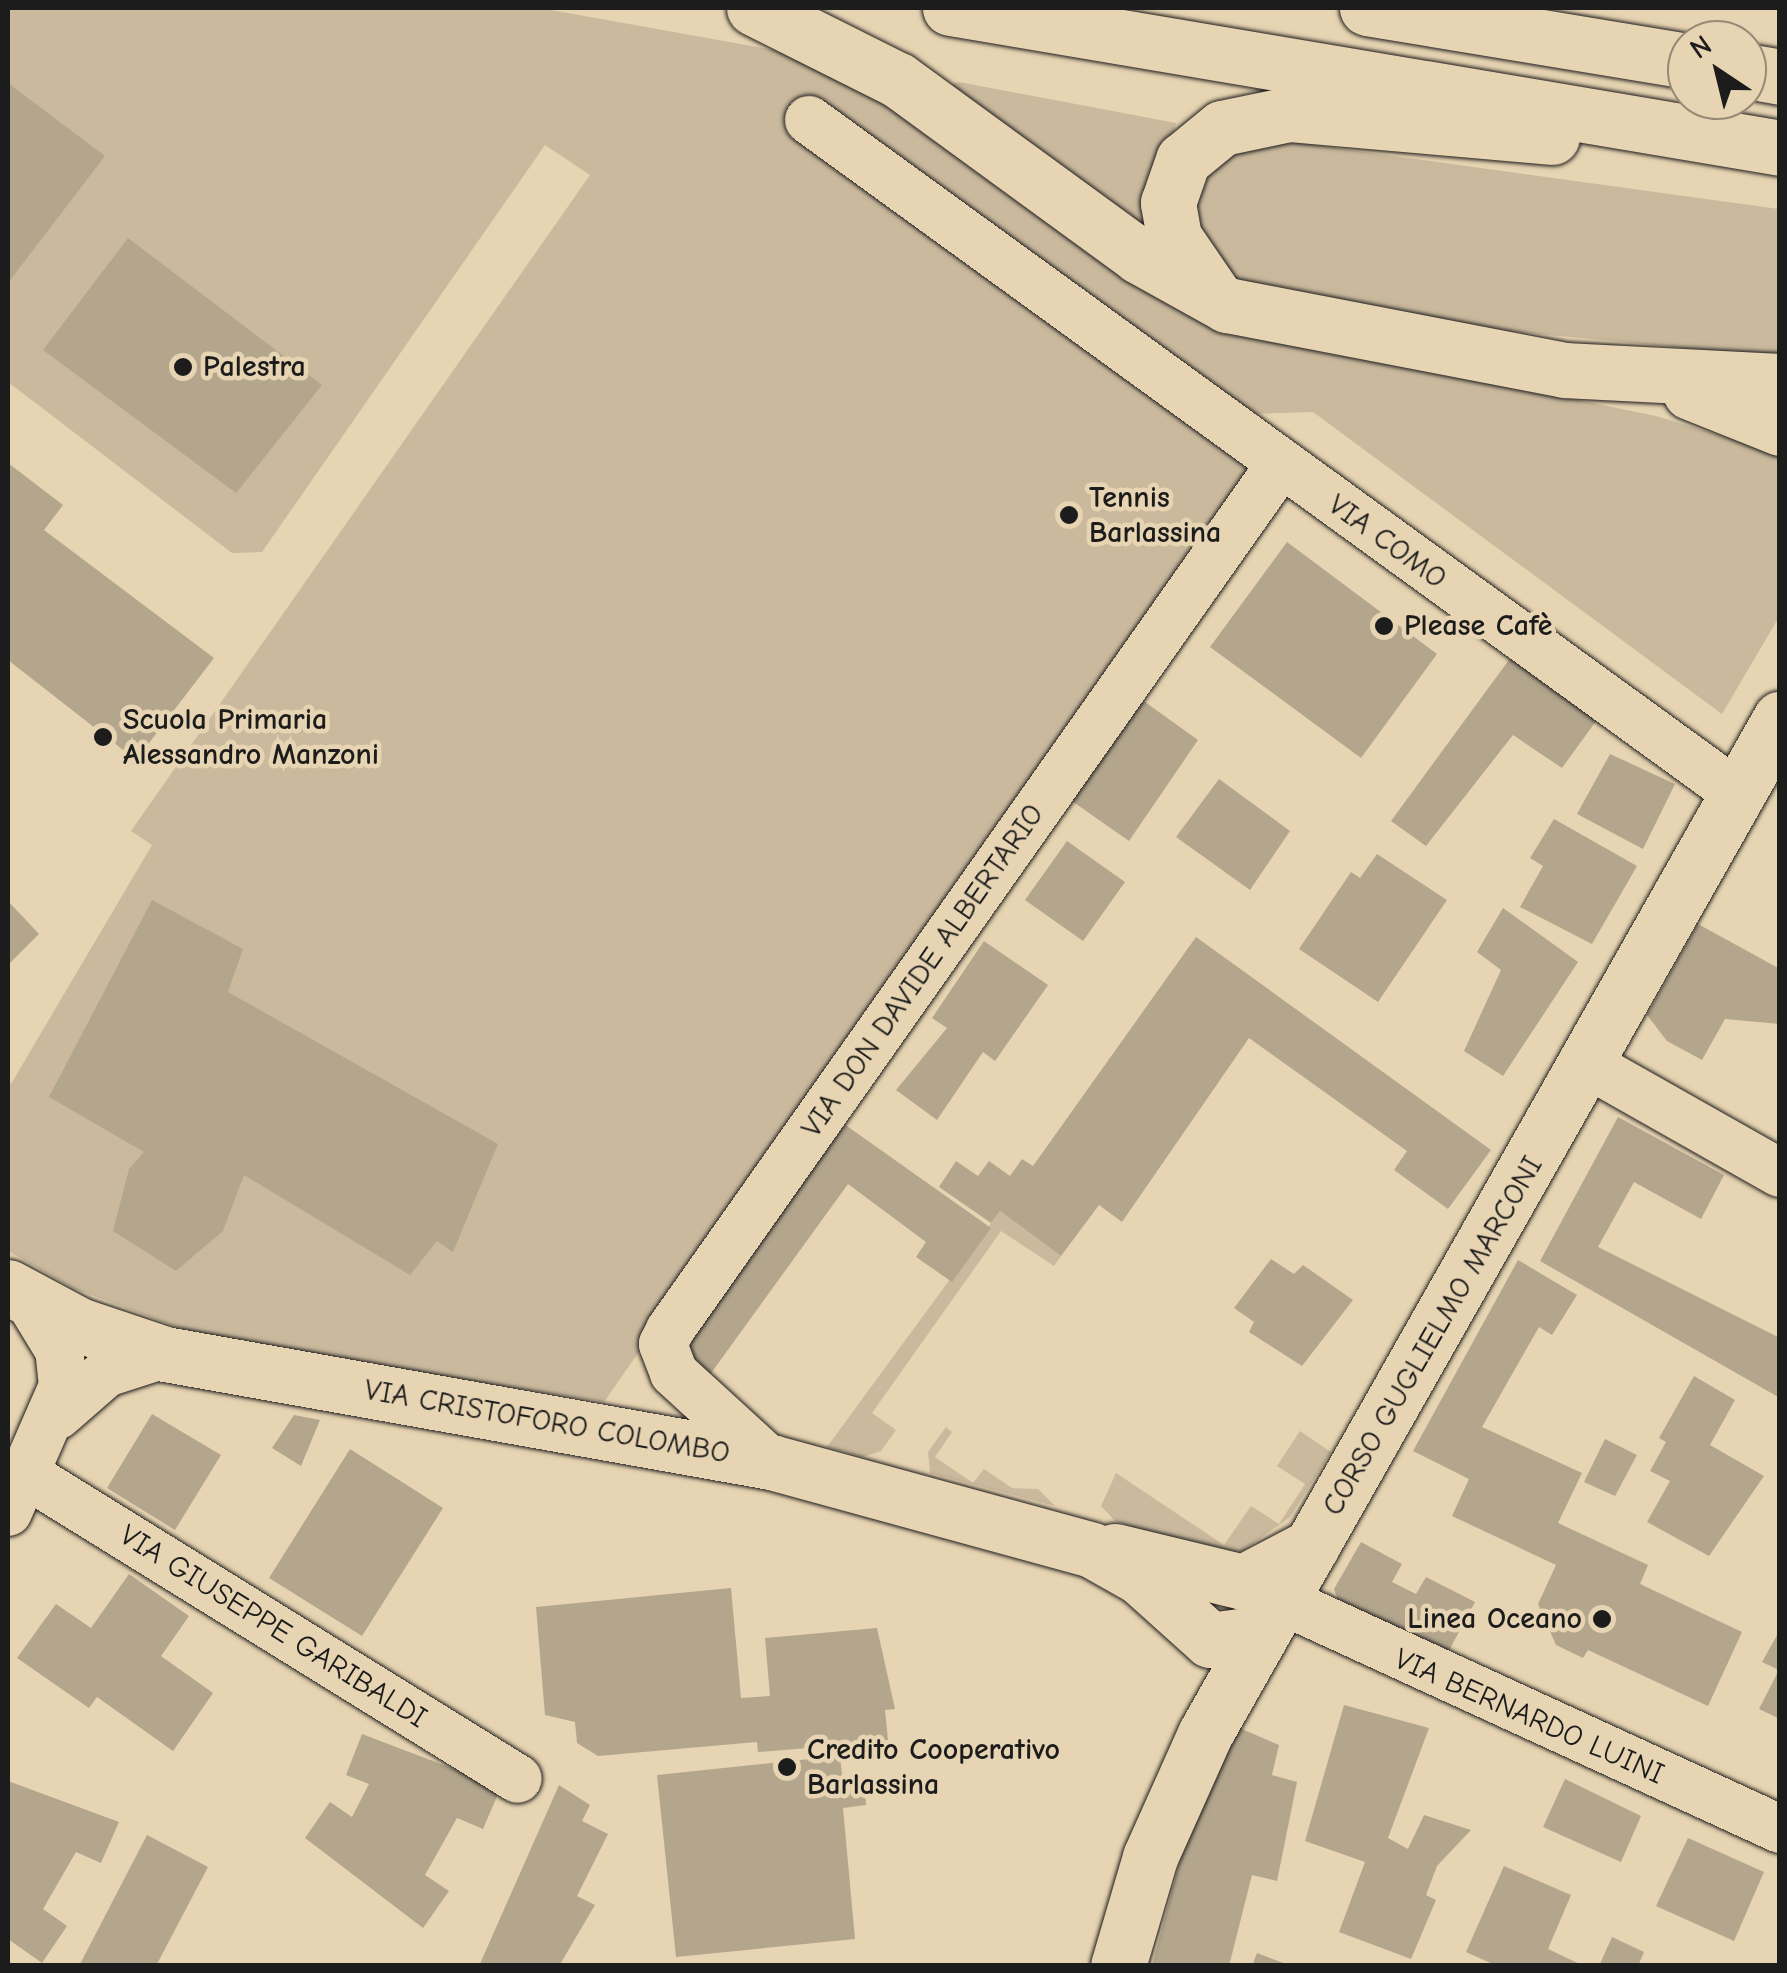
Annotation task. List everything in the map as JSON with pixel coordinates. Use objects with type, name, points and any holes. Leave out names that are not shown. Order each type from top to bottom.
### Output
[{"type":"main road","points":[[754,8],[898,80],[1140,256],[1227,305],[1448,351],[1654,379],[1780,381]]},
{"type":"main road","points":[[950,8],[1780,148]]},
{"type":"main road","points":[[1367,8],[1667,57]]},
{"type":"main road","points":[[1516,8],[1667,54]]},
{"type":"main road","points":[[1227,305],[1195,273],[1168,204],[1183,160],[1222,128],[1289,114],[1443,134],[1689,132]]},
{"type":"main road","points":[[1654,379],[1780,428]]},
{"type":"main road","name":"CORSO GUGLIELMO MARCONI","points":[[1118,1966],[1150,1857],[1204,1734],[1589,1066],[1780,719]]},
{"type":"main road","name":"VIA CRISTOFORO COLOMBO","points":[[18,1293],[164,1354],[771,1462],[1092,1550],[1140,1576],[1187,1593],[1210,1640],[1261,1631]]},
{"type":"main road","points":[[1187,1593],[1267,1576],[1312,1546]]},
{"type":"main road","name":"VIA CRISTOFORO COLOMBO","points":[[1187,1593],[1204,1696],[1204,1734]]},
{"type":"street","name":"VIA COMO","points":[[810,120],[1280,466],[1738,794]]},
{"type":"street","name":"VIA DON DAVIDE ALBERTARIO","points":[[771,1462],[674,1372],[663,1344],[670,1330],[1280,466]]},
{"type":"street","points":[[1589,1066],[1780,1172]]},
{"type":"street","name":"VIA GIUSEPPE GARIBALDI","points":[[18,1293],[59,1350],[58,1415]]},
{"type":"street","name":"VIA GIUSEPPE GARIBALDI","points":[[164,1354],[106,1373],[58,1415],[18,1494],[518,1780]]},
{"type":"street","name":"VIA BERNARDO LUINI","points":[[1261,1631],[1780,1830]]},
{"type":"shaded area","points":[[8,8],[540,8],[779,51],[842,75],[1206,324],[1656,416],[1779,453],[1779,617],[1722,714],[1313,412],[1250,414],[1257,464],[604,1402],[211,1340],[73,1288],[8,1251],[8,1089],[152,845],[131,831],[590,175],[545,145],[262,552],[232,553],[8,382]]},
{"type":"shaded area","points":[[959,82],[1176,123],[1149,235],[946,86]]},
{"type":"shaded area","points":[[1263,138],[1779,209],[1779,357],[1445,325],[1230,279],[1187,206],[1204,163]]},
{"type":"shaded area","points":[[1000,1211],[1061,1256],[1054,1266],[1001,1231],[872,1413],[896,1430],[881,1451],[863,1457],[827,1447]]},
{"type":"shaded area","points":[[946,1427],[952,1432],[935,1457],[973,1483],[984,1469],[1012,1488],[1038,1489],[1055,1506],[930,1473],[928,1452]]},
{"type":"shaded area","points":[[1300,1431],[1331,1452],[1290,1517],[1244,1550],[1221,1555],[1115,1521],[1101,1506],[1116,1473],[1224,1545],[1251,1506],[1279,1524],[1305,1484],[1277,1466]]},
{"type":"building","points":[[8,83],[105,156],[8,283]]},
{"type":"building","name":"Palestra","points":[[128,238],[322,385],[236,493],[43,350]]},
{"type":"building","points":[[8,463],[63,505],[44,530],[214,658],[136,760],[8,660]]},
{"type":"building","points":[[1287,542],[1437,654],[1361,758],[1210,647]]},
{"type":"building","points":[[1514,653],[1599,717],[1562,768],[1513,735],[1426,846],[1391,821]]},
{"type":"building","points":[[1138,697],[1198,740],[1129,841],[1069,799]]},
{"type":"building","points":[[1610,754],[1675,784],[1643,849],[1577,814]]},
{"type":"building","points":[[1219,779],[1290,831],[1250,890],[1176,837]]},
{"type":"building","points":[[1554,819],[1637,866],[1592,944],[1520,907],[1543,866],[1530,858]]},
{"type":"building","points":[[1067,841],[1125,882],[1083,941],[1025,900]]},
{"type":"building","points":[[1377,854],[1447,900],[1378,1002],[1299,949],[1351,872],[1360,878]]},
{"type":"building","points":[[152,900],[243,949],[228,992],[498,1144],[453,1252],[437,1241],[410,1275],[244,1175],[223,1231],[176,1271],[113,1231],[129,1169],[144,1152],[49,1097]]},
{"type":"building","points":[[8,901],[39,934],[8,965]]},
{"type":"building","points":[[1503,908],[1578,962],[1503,1076],[1464,1051],[1501,970],[1477,952]]},
{"type":"building","points":[[1698,924],[1780,969],[1780,1024],[1725,1019],[1702,1060],[1667,1041],[1647,1015]]},
{"type":"building","points":[[1196,937],[1491,1150],[1448,1209],[1394,1170],[1407,1151],[1249,1038],[1122,1222],[1099,1205],[1061,1256],[1000,1211],[991,1223],[939,1187],[956,1161],[978,1176],[989,1161],[1010,1176],[1022,1159],[1033,1166]]},
{"type":"building","points":[[984,941],[1048,985],[995,1061],[983,1052],[937,1120],[896,1090],[947,1028],[932,1018]]},
{"type":"building","points":[[1618,1117],[1724,1175],[1701,1219],[1634,1182],[1598,1247],[1780,1338],[1780,1398],[1540,1261]]},
{"type":"building","points":[[837,1119],[991,1228],[952,1282],[916,1257],[926,1242],[848,1184],[709,1376],[672,1349]]},
{"type":"building","points":[[1271,1259],[1294,1274],[1303,1265],[1353,1300],[1302,1366],[1249,1332],[1254,1322],[1234,1308]]},
{"type":"building","points":[[1518,1260],[1577,1295],[1552,1335],[1539,1327],[1482,1427],[1582,1473],[1558,1523],[1648,1565],[1640,1584],[1742,1632],[1708,1706],[1588,1650],[1583,1658],[1556,1645],[1538,1604],[1556,1565],[1452,1516],[1469,1479],[1413,1451]]},
{"type":"building","points":[[1694,1376],[1735,1400],[1710,1445],[1764,1476],[1709,1556],[1647,1522],[1670,1481],[1650,1471],[1666,1442],[1659,1438]]},
{"type":"building","points":[[152,1414],[221,1455],[175,1530],[107,1488]]},
{"type":"building","points":[[294,1415],[320,1420],[301,1466],[272,1448]]},
{"type":"building","points":[[1605,1439],[1637,1455],[1615,1496],[1584,1482]]},
{"type":"building","points":[[350,1449],[443,1508],[362,1636],[269,1578]]},
{"type":"building","points":[[1361,1542],[1402,1564],[1392,1582],[1416,1594],[1426,1577],[1475,1602],[1445,1658],[1342,1612],[1334,1589]]},
{"type":"building","points":[[129,1574],[189,1616],[161,1656],[213,1693],[173,1751],[97,1697],[89,1708],[17,1658],[56,1604],[91,1628]]},
{"type":"building","name":"Credito Cooperativo Barlassina","points":[[731,1588],[741,1698],[770,1696],[765,1638],[877,1628],[895,1709],[885,1710],[888,1740],[814,1747],[815,1758],[840,1756],[843,1784],[864,1782],[866,1805],[843,1808],[855,1939],[676,1957],[657,1775],[810,1759],[809,1748],[758,1752],[757,1742],[598,1756],[577,1743],[575,1722],[545,1715],[536,1607]]},
{"type":"building","points":[[1780,1630],[1780,1719],[1759,1709],[1779,1670],[1762,1662]]},
{"type":"building","points":[[1344,1705],[1429,1728],[1388,1838],[1408,1849],[1424,1815],[1471,1830],[1437,1866],[1426,1895],[1436,1900],[1411,1959],[1339,1932],[1365,1862],[1305,1841]]},
{"type":"building","points":[[1235,1726],[1279,1745],[1272,1775],[1297,1782],[1277,1881],[1252,1875],[1229,1966],[1152,1966],[1199,1789]]},
{"type":"building","points":[[362,1734],[501,1787],[483,1829],[457,1818],[425,1875],[449,1891],[423,1928],[305,1838],[330,1802],[352,1817],[369,1784],[346,1775]]},
{"type":"building","points":[[1565,1779],[1641,1816],[1621,1862],[1543,1827]]},
{"type":"building","points":[[8,1781],[119,1822],[101,1863],[76,1852],[43,1909],[67,1926],[42,1963],[8,1939]]},
{"type":"building","points":[[559,1785],[590,1805],[582,1821],[608,1834],[577,1896],[595,1905],[559,1966],[479,1966]]},
{"type":"building","points":[[147,1835],[208,1867],[156,1966],[79,1966]]},
{"type":"building","points":[[1688,1838],[1764,1872],[1734,1941],[1656,1906]]},
{"type":"building","points":[[1504,1866],[1571,1895],[1548,1949],[1584,1966],[1497,1966],[1466,1952]]},
{"type":"building","points":[[1612,1937],[1644,1952],[1638,1966],[1599,1966]]},
{"type":"building","points":[[1257,1953],[1289,1965],[1289,1966],[1252,1966]]},
{"type":"place","name":"Palestra","points":[[183,367]]},
{"type":"place","name":"Tennis Barlassina","points":[[1069,515]]},
{"type":"place","name":"Please Cafè","points":[[1384,626]]},
{"type":"place","name":"Scuola Primaria Alessandro Manzoni","points":[[103,737]]},
{"type":"place","name":"Linea Oceano","points":[[1602,1619]]},
{"type":"place","name":"Credito Cooperativo Barlassina","points":[[787,1767]]}]
